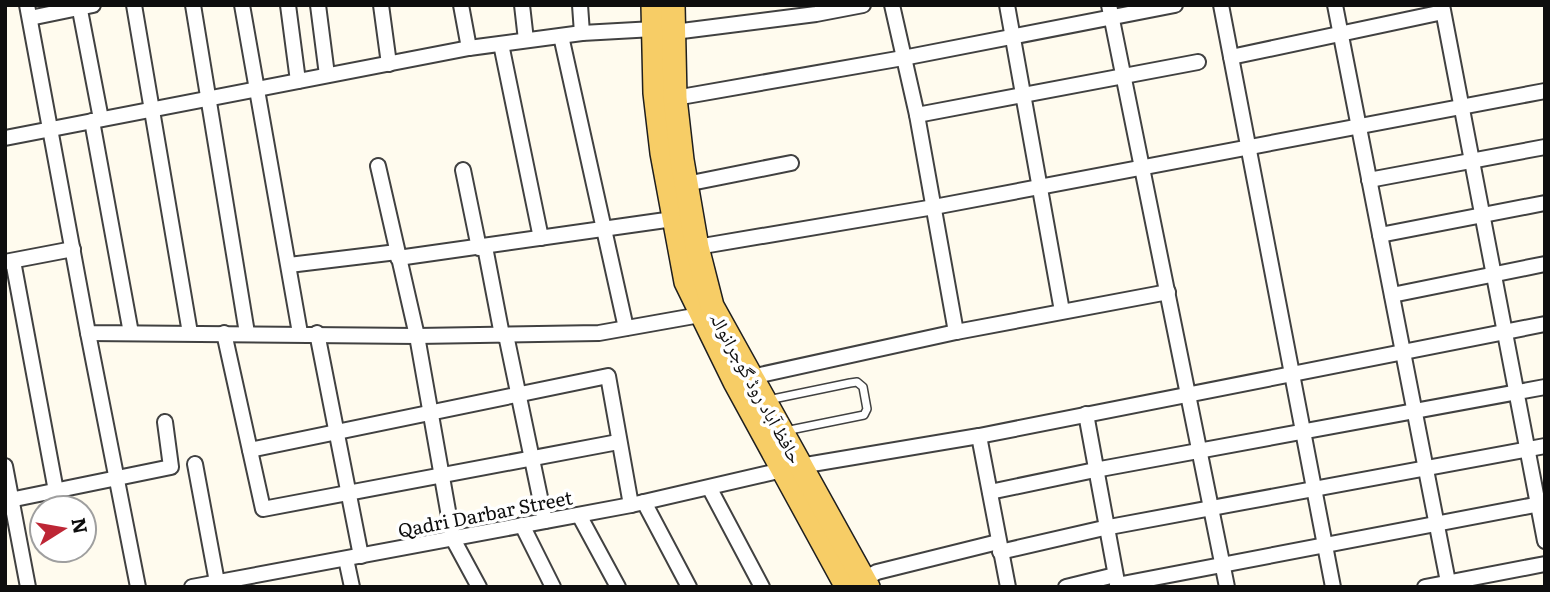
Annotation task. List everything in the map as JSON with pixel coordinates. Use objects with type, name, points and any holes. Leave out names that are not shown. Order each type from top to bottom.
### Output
[{"type":"main road","name":"حافظ آباد روڈ گوجرانوالہ","points":[[653,5],[664,30],[696,247],[712,306],[781,432],[792,468]]},
{"type":"main road","name":"حافظ آباد روڈ گوجرانوالہ","points":[[673,5],[664,30],[655,93],[673,219],[686,282],[700,315],[860,584]]},
{"type":"street","points":[[134,5],[190,333]]},
{"type":"street","points":[[193,5],[247,333]]},
{"type":"street","points":[[242,5],[259,89],[300,333]]},
{"type":"street","points":[[288,5],[298,81]]},
{"type":"street","points":[[318,5],[327,75]]},
{"type":"street","points":[[381,5],[389,64]]},
{"type":"street","points":[[461,5],[469,48]]},
{"type":"street","points":[[522,5],[526,40]]},
{"type":"street","points":[[580,5],[582,33]]},
{"type":"street","points":[[5,138],[469,48],[582,33],[664,30],[816,15],[863,5]]},
{"type":"street","points":[[892,5],[917,116],[957,332]]},
{"type":"street","points":[[1007,5],[1042,187],[1062,311]]},
{"type":"street","points":[[675,98],[903,58],[1013,35],[1110,10],[1175,5]]},
{"type":"street","points":[[1221,5],[1333,587]]},
{"type":"street","points":[[1335,5],[1448,584]]},
{"type":"street","points":[[131,333],[97,120],[84,6],[29,12],[138,587]]},
{"type":"street","points":[[1231,57],[1443,9],[1492,275],[1527,449],[1541,504],[1545,541]]},
{"type":"street","points":[[1110,10],[1227,587]]},
{"type":"street","points":[[561,36],[626,328]]},
{"type":"street","points":[[501,44],[541,238]]},
{"type":"street","points":[[917,116],[1198,62]]},
{"type":"street","points":[[696,247],[934,207],[1545,91]]},
{"type":"street","points":[[1369,180],[1545,147]]},
{"type":"street","points":[[686,184],[792,163]]},
{"type":"street","points":[[378,166],[417,335],[453,539],[479,587]]},
{"type":"street","points":[[463,170],[534,458],[545,521]]},
{"type":"street","points":[[1380,235],[1545,203]]},
{"type":"street","points":[[289,265],[482,247],[673,219]]},
{"type":"street","points":[[56,491],[9,261],[73,249]]},
{"type":"street","points":[[1392,295],[1545,264]]},
{"type":"street","points":[[751,377],[957,332],[1168,292]]},
{"type":"street","points":[[88,333],[598,333],[700,315]]},
{"type":"street","name":"Qadri Darbar Street","points":[[192,587],[217,582],[243,582],[361,556],[638,504],[792,468],[979,436],[1545,324]]},
{"type":"street","points":[[224,333],[263,509],[618,442]]},
{"type":"street","points":[[317,333],[361,556]]},
{"type":"street","points":[[250,450],[608,376],[618,442],[638,504],[689,587]]},
{"type":"street","points":[[990,492],[1545,387]]},
{"type":"street","points":[[1086,414],[1104,528],[1116,582]]},
{"type":"street","points":[[8,500],[171,467],[165,422]]},
{"type":"street","points":[[979,436],[1008,587]]},
{"type":"street","points":[[860,584],[877,572],[999,547],[1545,446]]},
{"type":"street","points":[[195,464],[217,582]]},
{"type":"street","points":[[5,466],[8,500],[28,587]]},
{"type":"street","points":[[710,489],[762,587]]},
{"type":"street","points":[[1066,587],[1222,565],[1541,504]]},
{"type":"street","points":[[579,515],[618,587]]},
{"type":"street","points":[[522,525],[553,587]]},
{"type":"street","points":[[346,559],[352,587]]},
{"type":"street","points":[[1424,587],[1545,564]]},
{"type":"lane","points":[[764,401],[857,382],[863,387],[867,409],[864,415],[781,432]]}]
